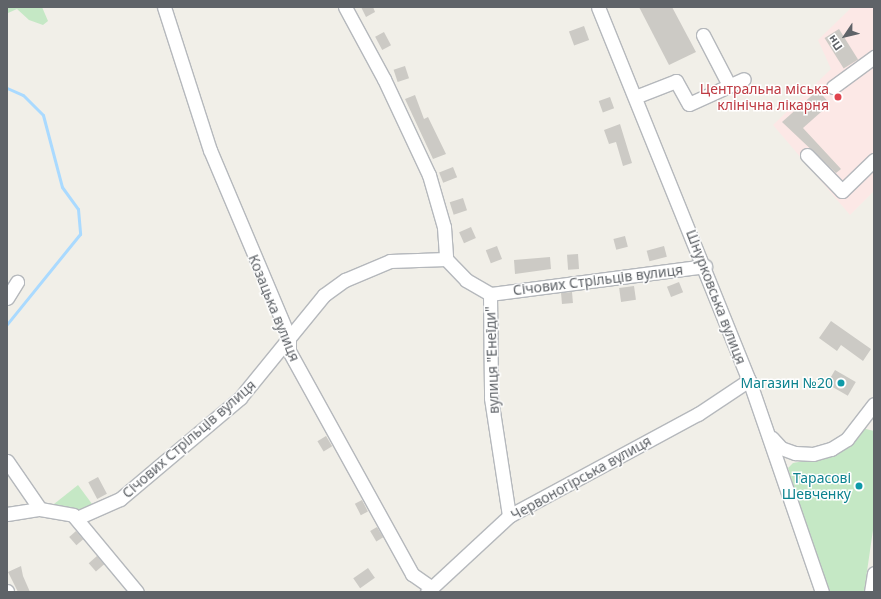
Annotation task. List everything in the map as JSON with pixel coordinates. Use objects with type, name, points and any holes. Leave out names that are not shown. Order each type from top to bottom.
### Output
[{"type":"street","name":"Козацька вулиця","points":[[164,7],[210,150],[289,337],[289,351],[412,574],[428,589]]},
{"type":"street","points":[[345,7],[384,79],[429,175],[444,227],[446,259]]},
{"type":"street","name":"Шнурковська вулиця","points":[[598,7],[705,266],[749,380],[770,436],[822,592]]},
{"type":"street","points":[[703,35],[729,85]]},
{"type":"street","points":[[833,86],[874,57]]},
{"type":"street","points":[[635,98],[676,81],[689,104],[744,78]]},
{"type":"street","points":[[807,155],[842,191],[874,160]]},
{"type":"street","name":"Січових Стрільців вулиця","points":[[77,518],[108,506],[146,479],[240,398],[324,295],[368,267],[414,258],[446,259]]},
{"type":"street","name":"вулиця \"Енеїди\"","points":[[446,259],[466,280],[490,294],[491,398],[509,516]]},
{"type":"street","name":"Січових Стрільців вулиця","points":[[490,294],[705,266]]},
{"type":"street","points":[[7,298],[17,282]]},
{"type":"street","name":"Червоногірська вулиця","points":[[428,589],[509,516],[698,414],[749,380]]},
{"type":"street","points":[[770,436],[781,448],[795,453],[813,454],[831,449],[847,439],[874,404]]},
{"type":"street","points":[[7,462],[40,508]]},
{"type":"street","points":[[7,514],[40,508],[77,518],[137,592]]},
{"type":"street","points":[[871,592],[874,573]]},
{"type":"shaded area","name":"Центральна міська клінічна лікарня","points":[[852,7],[874,7],[874,191],[850,215],[773,125],[831,69],[818,40]]},
{"type":"green space","points":[[7,7],[42,7],[48,21],[43,25],[29,20],[17,9],[8,13]]},
{"type":"green space","points":[[862,428],[874,431],[874,523],[864,592],[828,592],[788,468],[793,463],[836,455]]},
{"type":"green space","points":[[78,485],[95,508],[83,513],[56,507],[54,504]]},
{"type":"building","points":[[361,7],[373,7],[375,12],[366,17]]},
{"type":"building","points":[[639,7],[672,7],[696,52],[669,65]]},
{"type":"building","points":[[584,26],[589,40],[574,46],[569,31]]},
{"type":"building","points":[[839,29],[858,60],[844,69],[825,38]]},
{"type":"building","points":[[384,32],[391,45],[382,50],[375,37]]},
{"type":"building","points":[[405,66],[409,78],[398,82],[394,70]]},
{"type":"building","points":[[818,90],[830,104],[803,128],[841,169],[836,173],[782,122]]},
{"type":"building","points":[[415,95],[424,119],[428,117],[446,154],[433,159],[405,99]]},
{"type":"building","points":[[610,97],[614,108],[603,112],[599,101]]},
{"type":"building","points":[[620,124],[632,163],[623,166],[616,142],[609,144],[604,130]]},
{"type":"building","points":[[453,167],[457,177],[443,183],[439,173]]},
{"type":"building","points":[[463,198],[467,210],[454,215],[450,202]]},
{"type":"building","points":[[471,227],[476,238],[464,243],[459,232]]},
{"type":"building","points":[[625,236],[628,247],[616,250],[613,239]]},
{"type":"building","points":[[497,246],[502,259],[491,263],[486,250]]},
{"type":"building","points":[[664,246],[667,257],[649,261],[647,251]]},
{"type":"building","points":[[578,254],[579,269],[568,270],[567,255]]},
{"type":"building","points":[[550,257],[551,269],[515,274],[514,260]]},
{"type":"building","points":[[679,282],[683,292],[671,297],[667,287]]},
{"type":"building","points":[[634,286],[636,300],[621,302],[619,288]]},
{"type":"building","points":[[572,292],[573,303],[562,304],[561,293]]},
{"type":"building","points":[[831,321],[871,349],[863,361],[841,345],[837,351],[819,338]]},
{"type":"building","name":"Магазин №20","points":[[835,370],[856,382],[848,396],[827,384]]},
{"type":"building","points":[[326,436],[332,446],[324,451],[317,441]]},
{"type":"building","points":[[98,477],[107,494],[97,499],[88,482]]},
{"type":"building","points":[[362,500],[368,512],[361,515],[355,504]]},
{"type":"building","points":[[377,527],[383,537],[376,541],[370,531]]},
{"type":"building","points":[[76,531],[83,539],[76,545],[69,537]]},
{"type":"building","points":[[97,556],[104,564],[96,572],[89,563]]},
{"type":"building","points":[[21,566],[23,576],[30,592],[18,592],[8,572]]},
{"type":"building","points":[[368,568],[375,578],[360,588],[353,578]]},
{"type":"waterway","points":[[7,88],[23,95],[43,115],[62,187],[78,209],[80,234],[7,324]]},
{"type":"place","name":"Центральна міська клінічна лікарня","points":[[838,97]]},
{"type":"place","name":"Магазин №20","points":[[841,383]]},
{"type":"place","name":"Тарасові Шевченку","points":[[859,486]]}]
